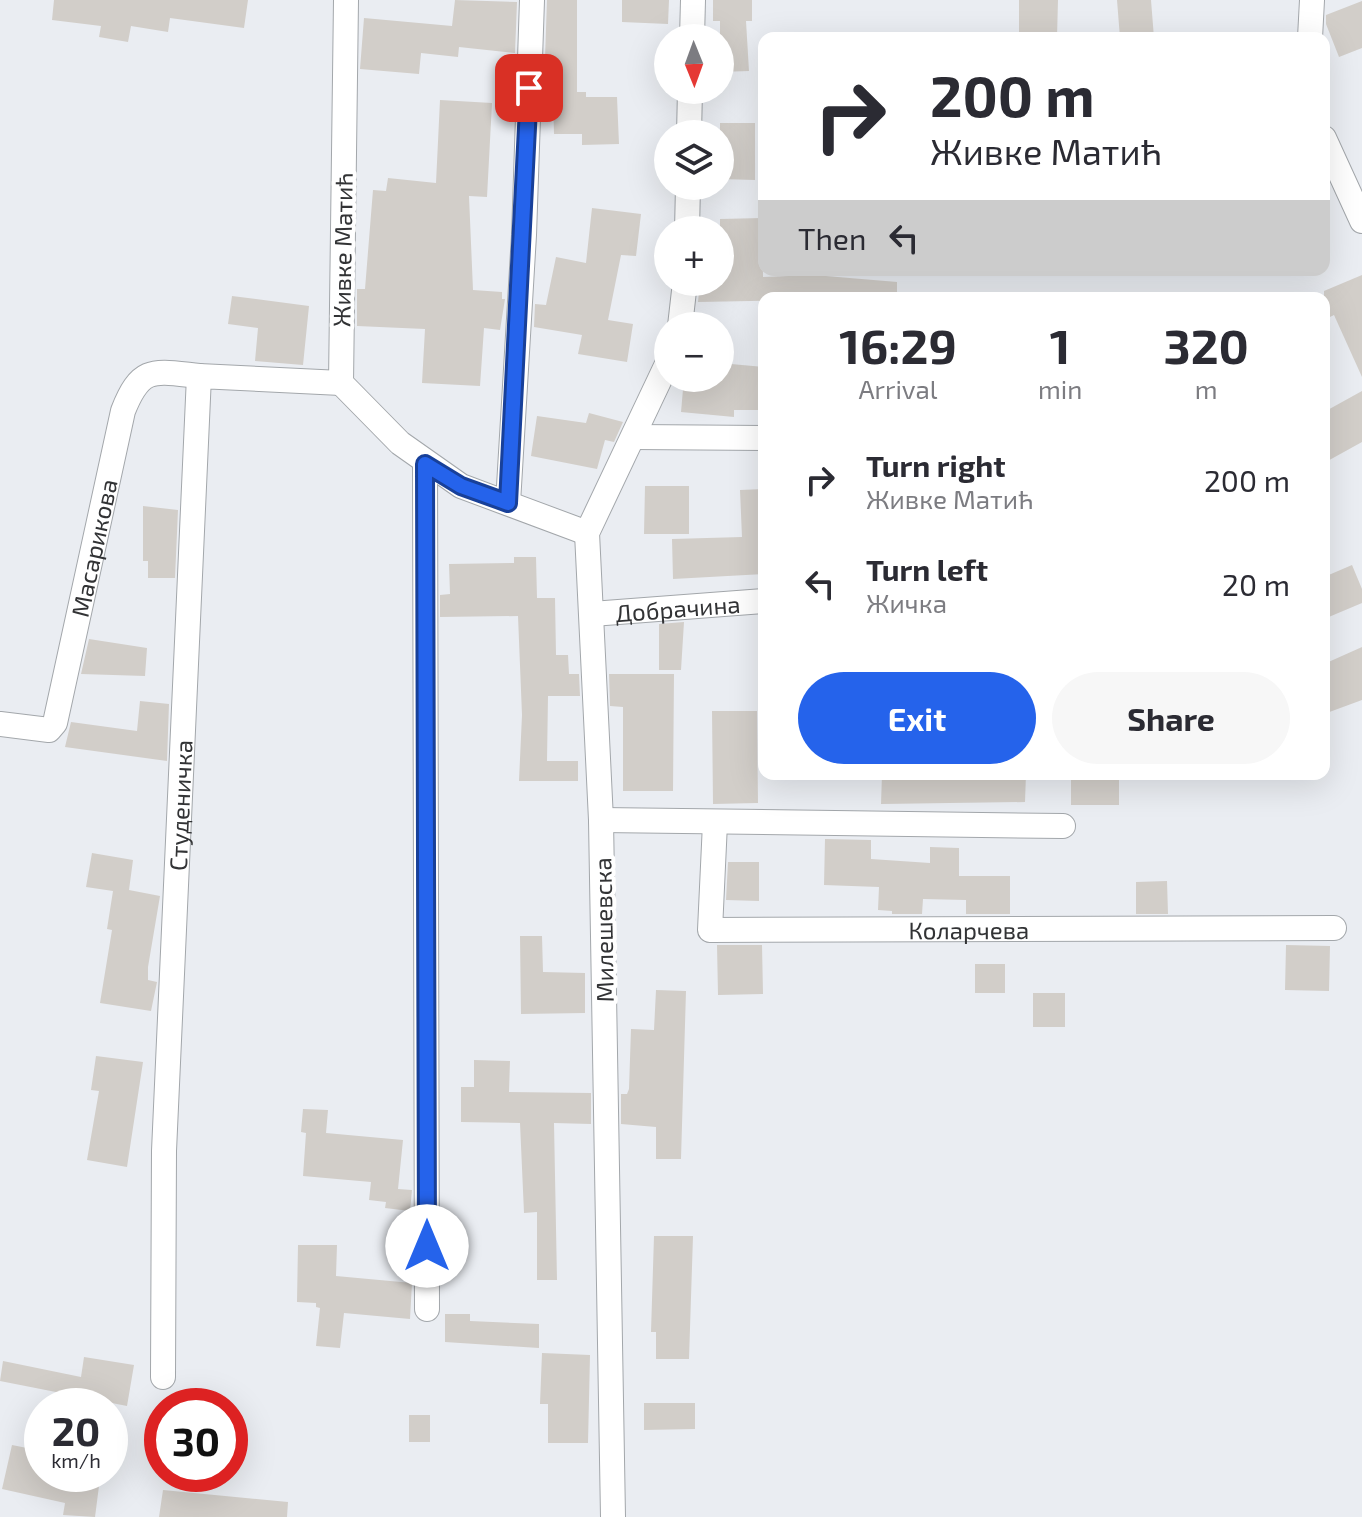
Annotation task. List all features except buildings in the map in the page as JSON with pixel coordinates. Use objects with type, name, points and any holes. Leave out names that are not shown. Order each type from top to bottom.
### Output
[{"type":"street","name":"Живке Матић","points":[[341,383],[346,0]]},
{"type":"street","points":[[508,503],[524,235],[532,0]]},
{"type":"street","points":[[692,24],[693,0]]},
{"type":"street","points":[[1310,32],[1312,0]]},
{"type":"street","points":[[1330,151],[1362,221]]},
{"type":"street","name":"Масарикова","points":[[0,724],[49,730],[55,723],[123,411],[132,388],[143,375],[157,371],[199,376]]},
{"type":"street","points":[[199,376],[341,383],[361,407],[425,464],[461,486],[587,533]]},
{"type":"street","name":"Студеничка","points":[[163,1377],[164,1151],[199,376]]},
{"type":"street","name":"Милешевска","points":[[613,1517],[601,820],[587,533],[655,392]]},
{"type":"street","points":[[635,437],[758,438]]},
{"type":"street","points":[[425,464],[427,1309]]},
{"type":"street","name":"Добрачина","points":[[592,614],[758,601]]},
{"type":"street","points":[[601,820],[1063,826]]},
{"type":"street","name":"Коларчева","points":[[715,823],[710,930],[1334,928]]},
{"type":"route","points":[[427,1246],[425,464],[461,486],[508,503],[516,394],[529,88]]}]
